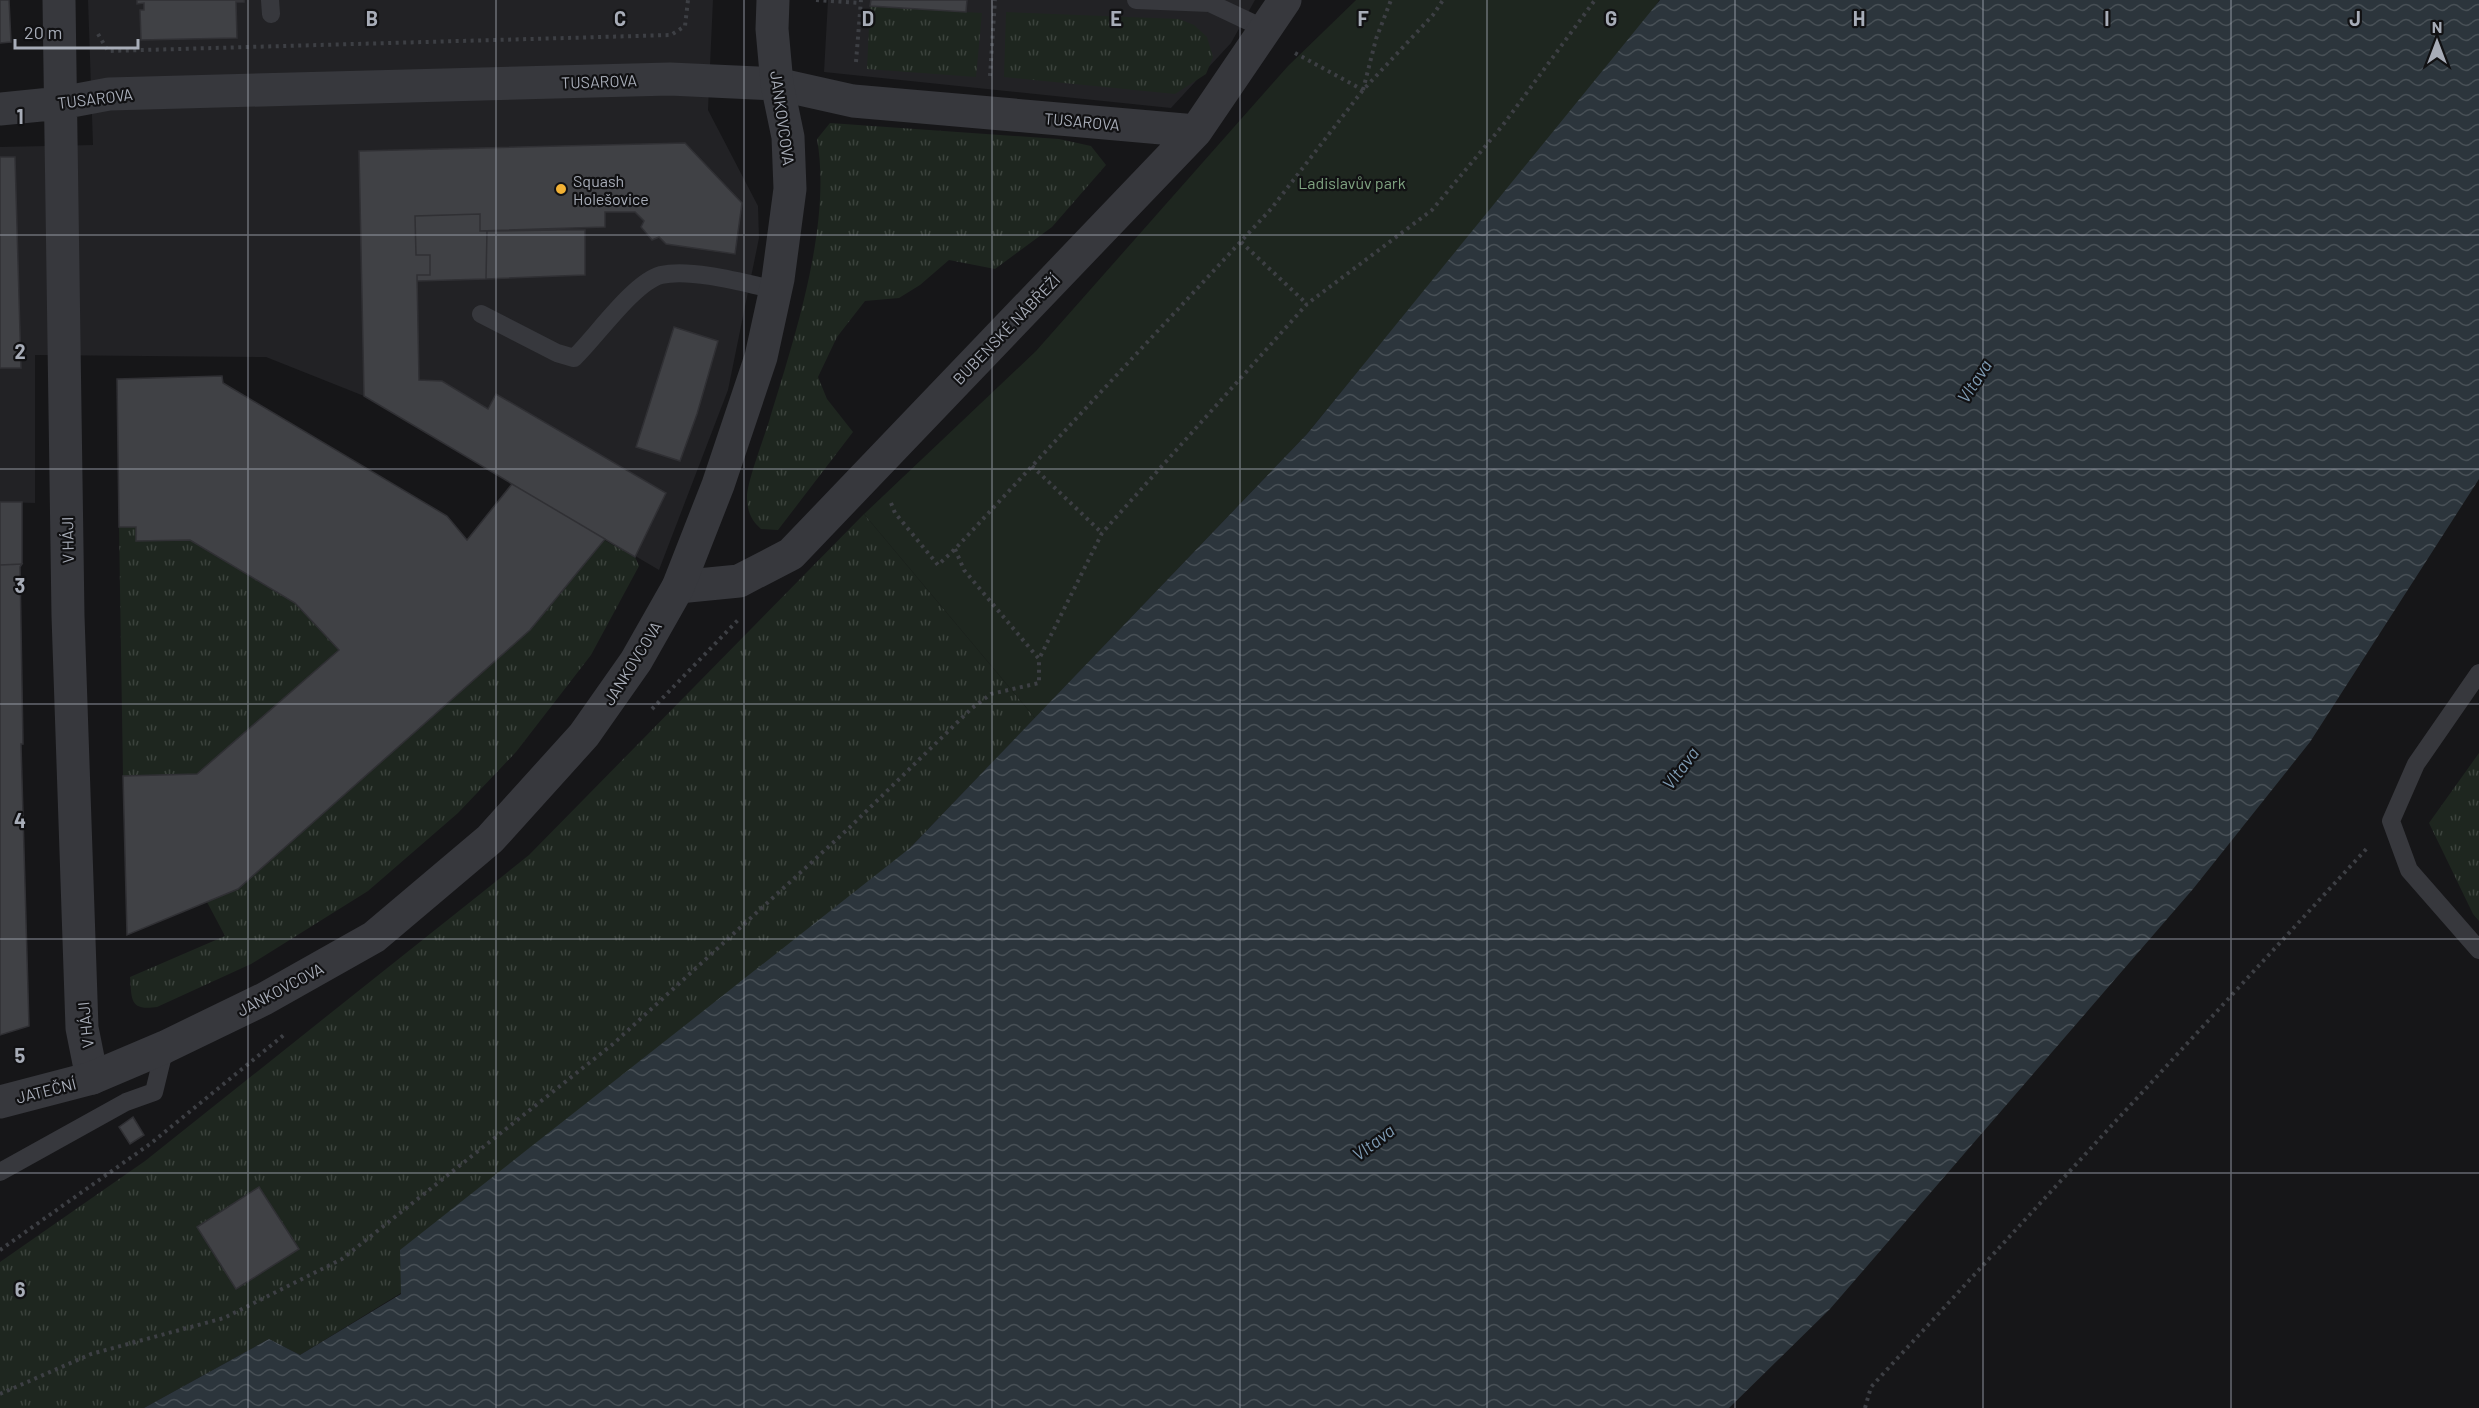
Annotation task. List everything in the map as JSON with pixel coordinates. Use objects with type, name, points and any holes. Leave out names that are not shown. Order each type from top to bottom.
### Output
[{"type":"street","name":"V HÁJI","points":[[59,0],[68,616],[82,1028],[92,1078]]},
{"type":"street","name":"JANKOVCOVA","points":[[92,1078],[165,1047],[264,999],[374,937],[490,839],[584,735],[636,661],[678,587],[718,486],[758,368],[776,290],[790,189],[788,137],[777,84],[772,0]]},
{"type":"street","name":"BUBENSKÉ NÁBŘEŽÍ","points":[[678,587],[739,581],[791,554],[1196,131],[1276,39],[1285,0]]},
{"type":"street","name":"TUSAROVA","points":[[0,109],[61,103],[109,94],[658,79],[777,84],[853,101],[1196,131]]},
{"type":"street","name":"JATEČNÍ","points":[[0,1102],[92,1078]]},
{"type":"lane","points":[[1136,0],[1210,3],[1276,39],[1300,0]]},
{"type":"lane","points":[[481,314],[557,353],[574,358],[624,303],[644,285],[661,275],[691,275],[724,279],[776,290]]},
{"type":"lane","points":[[2479,673],[2416,764],[2391,821],[2409,870],[2479,950]]},
{"type":"lane","points":[[0,1172],[126,1102],[154,1092],[165,1047]]},
{"type":"path","points":[[98,33],[108,51],[671,35],[685,26],[688,0]]},
{"type":"path","points":[[816,0],[861,2],[853,101]]},
{"type":"path","points":[[992,56],[995,0]]},
{"type":"path","points":[[1363,90],[1376,39],[1391,0]]},
{"type":"path","points":[[891,502],[896,513],[938,565],[1271,209],[1363,90],[1433,15],[1443,0]]},
{"type":"path","points":[[0,1394],[91,1354],[224,1318],[342,1259],[613,1044],[848,828],[972,708],[992,694],[1040,683],[1040,659],[1102,533],[1307,304],[1432,210],[1503,125],[1595,0]]},
{"type":"path","points":[[1276,39],[1363,90]]},
{"type":"path","points":[[1241,242],[1307,304]]},
{"type":"path","points":[[1032,466],[1102,533]]},
{"type":"path","points":[[955,549],[964,570],[1040,659]]},
{"type":"path","points":[[1865,1408],[1871,1387],[2391,821]]},
{"type":"shaded area","points":[[88,0],[713,0],[708,110],[758,206],[759,238],[728,390],[659,570],[364,396],[266,357],[35,355],[35,503],[0,502],[0,147],[93,145]]},
{"type":"shaded area","points":[[828,0],[1255,0],[1231,43],[1171,108],[824,72]]},
{"type":"green space","name":"Ladislavův park","points":[[1356,0],[1659,0],[1653,11],[1307,434],[1035,718],[864,514],[1036,351],[1288,66]]},
{"type":"green space","points":[[870,6],[982,13],[976,77],[867,69]]},
{"type":"green space","points":[[1006,12],[1179,19],[1194,25],[1207,37],[1213,57],[1206,74],[1175,94],[1004,77]]},
{"type":"green space","points":[[830,123],[1059,139],[1091,146],[1106,165],[1052,227],[995,269],[949,260],[920,285],[899,298],[865,301],[837,337],[818,377],[827,399],[853,432],[778,530],[761,529],[752,519],[749,511],[748,490],[800,316],[815,243],[819,207],[820,172],[817,139]]},
{"type":"green space","points":[[864,514],[1035,718],[910,848],[401,1293],[300,1355],[269,1339],[144,1408],[0,1408],[0,1262],[145,1161],[529,855]]},
{"type":"green space","points":[[119,527],[136,527],[136,540],[190,540],[295,603],[339,650],[197,774],[123,776]]},
{"type":"green space","points":[[604,540],[635,557],[639,566],[591,655],[516,752],[458,813],[368,891],[251,964],[157,1007],[141,1007],[134,1002],[130,977],[225,936],[207,902],[238,889],[530,630]]},
{"type":"green space","points":[[2479,753],[2479,921],[2473,914],[2429,823]]},
{"type":"water","name":"Vltava","points":[[1660,0],[2479,0],[2479,479],[2310,742],[2193,889],[1830,1309],[1729,1408],[144,1408],[269,1339],[300,1355],[401,1294],[400,1250],[910,848],[1307,434]]},
{"type":"building","points":[[0,0],[9,0],[11,42],[0,43]]},
{"type":"building","points":[[137,0],[244,0],[244,2],[236,2],[237,38],[141,40],[140,10],[144,10],[144,3],[137,4]]},
{"type":"building","points":[[871,0],[967,0],[966,12],[870,6]]},
{"type":"building","points":[[685,143],[742,203],[735,254],[666,244],[659,237],[652,240],[641,227],[644,221],[635,212],[605,212],[605,227],[480,231],[480,214],[415,216],[416,255],[430,255],[430,275],[417,275],[419,380],[442,381],[488,409],[496,394],[666,493],[635,557],[364,396],[359,151]]},
{"type":"building","points":[[0,157],[15,157],[21,368],[0,368]]},
{"type":"building","points":[[480,214],[480,231],[487,231],[486,279],[417,281],[417,275],[430,275],[430,255],[416,255],[415,216]]},
{"type":"building","points":[[585,230],[585,275],[486,279],[487,231]]},
{"type":"building","points":[[674,327],[718,341],[697,414],[680,461],[636,447]]},
{"type":"building","points":[[222,376],[223,383],[447,516],[467,540],[512,484],[605,539],[530,630],[238,889],[127,935],[123,776],[197,774],[339,650],[295,603],[190,540],[136,541],[136,527],[119,527],[117,379]]},
{"type":"building","points":[[0,502],[22,502],[22,564],[0,565]]},
{"type":"building","points":[[22,564],[20,567],[23,744],[21,744],[29,1026],[0,1035],[0,565]]},
{"type":"building","points":[[133,1117],[144,1135],[130,1144],[119,1127]]},
{"type":"building","points":[[259,1187],[299,1249],[236,1289],[197,1227]]},
{"type":"place","name":"Squash Holešovice","points":[[561,189]]}]
